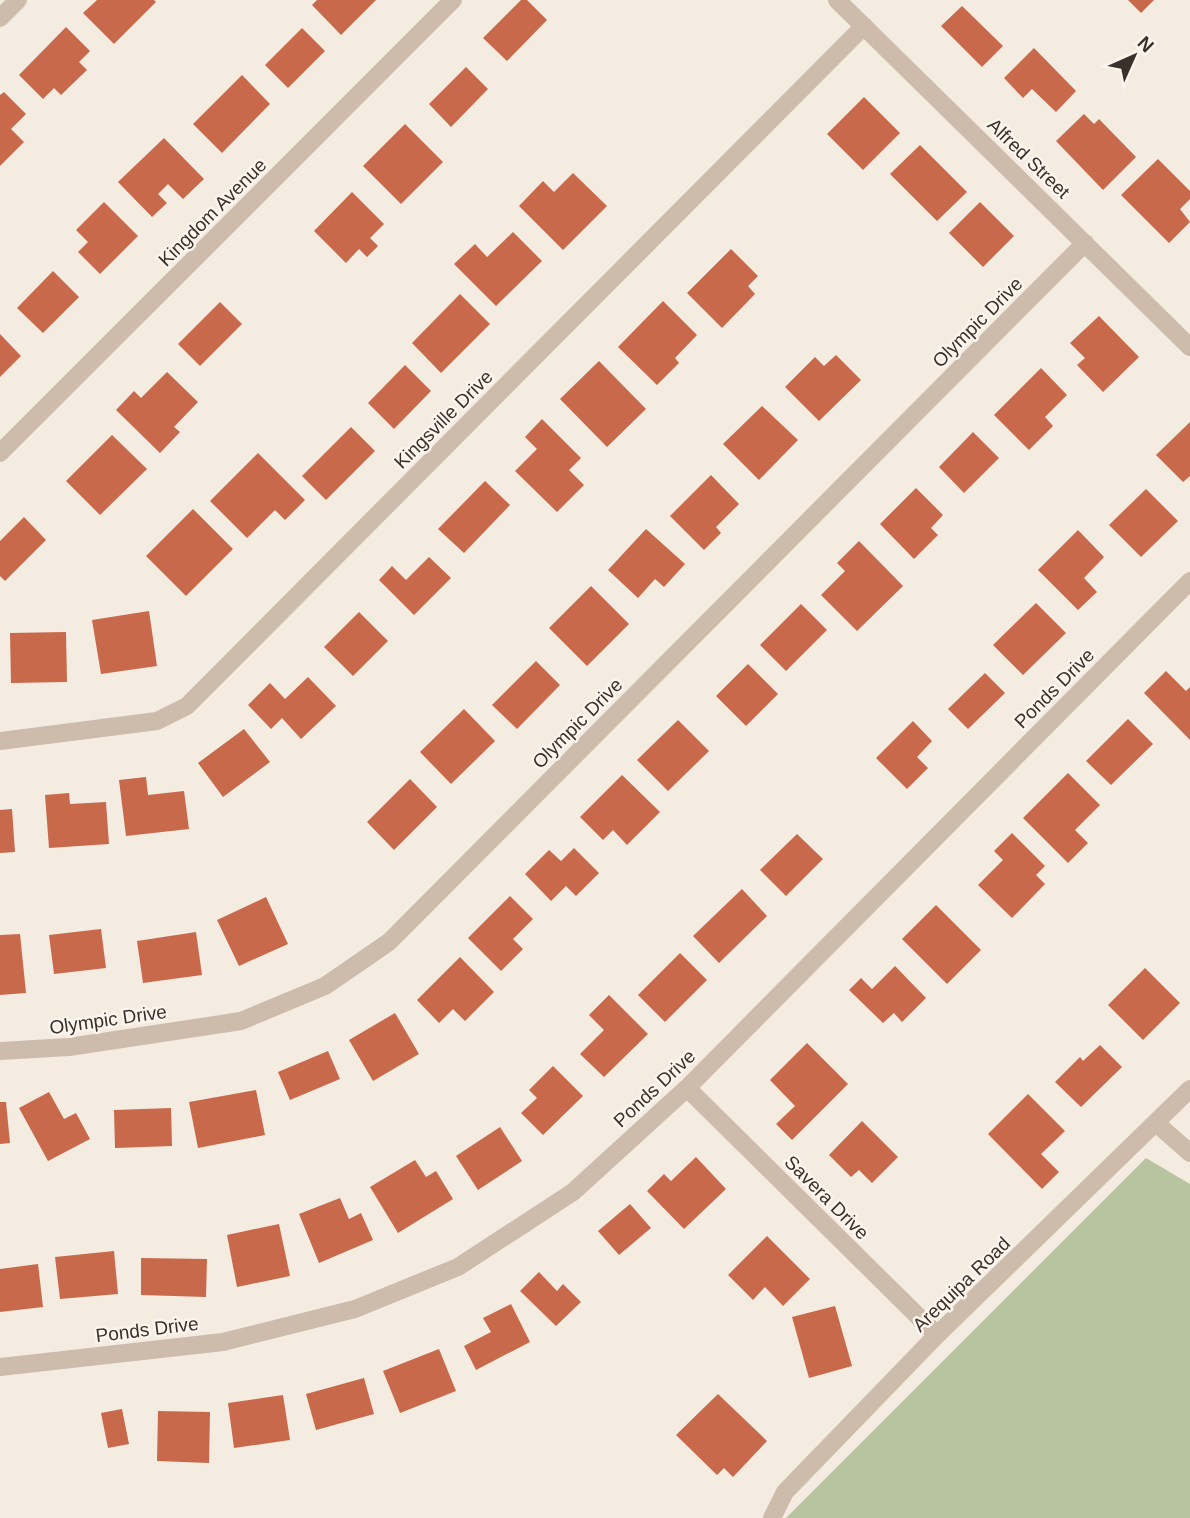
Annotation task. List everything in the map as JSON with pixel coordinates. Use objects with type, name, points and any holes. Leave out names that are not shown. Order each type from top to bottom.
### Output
[{"type":"street","points":[[0,18],[18,0]]},
{"type":"street","name":"Kingdom Avenue","points":[[0,453],[453,0]]},
{"type":"street","name":"Alfred Street","points":[[837,0],[1190,347]]},
{"type":"street","name":"Kingsville Drive","points":[[0,741],[157,721],[187,706],[864,26]]},
{"type":"street","name":"Olympic Drive","points":[[0,1051],[69,1047],[241,1021],[325,986],[389,942],[1085,243]]},
{"type":"street","name":"Ponds Drive","points":[[0,1367],[223,1342],[355,1309],[458,1267],[573,1192],[687,1088],[1190,580]]},
{"type":"street","name":"Savera Drive","points":[[687,1088],[937,1335]]},
{"type":"street","name":"Arequipa Road","points":[[772,1518],[785,1492],[937,1335],[1190,1089]]},
{"type":"street","points":[[1156,1124],[1190,1153]]},
{"type":"green space","points":[[1146,1158],[1190,1184],[1190,1518],[786,1518]]},
{"type":"building","points":[[97,0],[156,2],[114,44],[83,13]]},
{"type":"building","points":[[317,0],[376,0],[341,35],[312,5]]},
{"type":"building","points":[[521,0],[527,0],[547,20],[507,61],[483,38]]},
{"type":"building","points":[[1128,0],[1154,0],[1141,13]]},
{"type":"building","points":[[962,6],[1003,46],[982,67],[941,26]]},
{"type":"building","points":[[66,27],[90,51],[79,62],[87,70],[61,95],[54,88],[43,99],[19,75]]},
{"type":"building","points":[[302,28],[325,51],[288,88],[265,65]]},
{"type":"building","points":[[1034,48],[1076,91],[1056,112],[1032,89],[1023,98],[1004,78]]},
{"type":"building","points":[[466,67],[488,89],[451,127],[429,104]]},
{"type":"building","points":[[242,75],[270,104],[222,153],[193,124]]},
{"type":"building","points":[[4,92],[26,114],[11,129],[24,142],[0,166],[0,95]]},
{"type":"building","points":[[864,97],[900,133],[863,170],[827,134]]},
{"type":"building","points":[[1084,114],[1094,124],[1099,119],[1136,157],[1103,190],[1056,141]]},
{"type":"building","points":[[405,124],[443,162],[401,204],[363,166]]},
{"type":"building","points":[[164,138],[204,179],[183,199],[168,184],[158,194],[167,203],[152,217],[118,182]]},
{"type":"building","points":[[920,145],[967,192],[937,221],[890,174]]},
{"type":"building","points":[[1158,159],[1190,191],[1190,199],[1180,209],[1190,222],[1169,243],[1121,195]]},
{"type":"building","points":[[573,173],[607,206],[563,250],[519,206],[543,181],[554,192]]},
{"type":"building","points":[[352,192],[384,224],[370,238],[378,246],[367,257],[359,249],[346,263],[314,231]]},
{"type":"building","points":[[104,202],[138,236],[100,274],[78,252],[88,242],[76,230]]},
{"type":"building","points":[[980,202],[1014,236],[983,267],[949,233]]},
{"type":"building","points":[[513,232],[542,261],[496,306],[454,264],[475,244],[487,257]]},
{"type":"building","points":[[731,249],[758,276],[748,286],[755,294],[722,328],[687,293]]},
{"type":"building","points":[[53,271],[79,297],[43,333],[17,308]]},
{"type":"building","points":[[460,294],[490,324],[441,373],[412,343]]},
{"type":"building","points":[[663,301],[697,335],[675,358],[679,363],[657,385],[618,347]]},
{"type":"building","points":[[220,302],[242,324],[200,366],[178,344]]},
{"type":"building","points":[[1099,316],[1139,357],[1103,392],[1077,365],[1085,358],[1070,343]]},
{"type":"building","points":[[0,334],[21,356],[0,377]]},
{"type":"building","points":[[836,355],[861,380],[819,421],[785,387],[815,357],[824,366]]},
{"type":"building","points":[[599,361],[646,409],[607,447],[560,399]]},
{"type":"building","points":[[405,365],[431,391],[394,429],[368,403]]},
{"type":"building","points":[[1041,368],[1067,395],[1045,417],[1053,426],[1029,450],[994,415]]},
{"type":"building","points":[[167,372],[198,402],[174,427],[180,432],[160,453],[116,410],[134,391],[141,398]]},
{"type":"building","points":[[762,406],[798,440],[759,480],[723,444]]},
{"type":"building","points":[[542,419],[581,458],[569,470],[584,485],[557,512],[515,471],[537,449],[525,437]]},
{"type":"building","points":[[1190,422],[1190,476],[1183,482],[1156,455]]},
{"type":"building","points":[[351,427],[375,451],[326,500],[302,476]]},
{"type":"building","points":[[973,432],[999,458],[964,493],[939,467]]},
{"type":"building","points":[[112,435],[147,469],[100,515],[66,481]]},
{"type":"building","points":[[258,453],[305,500],[285,520],[275,510],[247,538],[210,501]]},
{"type":"building","points":[[711,475],[739,504],[716,527],[721,533],[704,550],[670,516]]},
{"type":"building","points":[[485,481],[510,505],[464,553],[438,529]]},
{"type":"building","points":[[916,488],[943,515],[931,528],[938,535],[914,559],[880,524]]},
{"type":"building","points":[[1146,489],[1178,521],[1141,557],[1109,525]]},
{"type":"building","points":[[193,509],[233,549],[186,596],[146,556]]},
{"type":"building","points":[[24,517],[46,540],[5,581],[0,576],[0,541]]},
{"type":"building","points":[[646,529],[685,564],[664,587],[655,579],[638,598],[608,570]]},
{"type":"building","points":[[1078,530],[1104,557],[1084,578],[1097,592],[1078,610],[1038,570]]},
{"type":"building","points":[[859,541],[903,586],[857,631],[821,595],[845,571],[837,563]]},
{"type":"building","points":[[429,557],[451,578],[414,615],[379,580],[392,566],[406,580]]},
{"type":"building","points":[[591,586],[629,624],[587,666],[549,628]]},
{"type":"building","points":[[1036,603],[1066,633],[1023,675],[993,645]]},
{"type":"building","points":[[801,604],[827,630],[786,671],[760,645]]},
{"type":"building","points":[[149,611],[157,666],[101,674],[92,620]]},
{"type":"building","points":[[359,612],[388,641],[353,676],[324,647]]},
{"type":"building","points":[[66,632],[67,682],[11,683],[10,633]]},
{"type":"building","points":[[536,661],[560,685],[517,729],[492,705]]},
{"type":"building","points":[[748,664],[778,694],[746,726],[716,696]]},
{"type":"building","points":[[1166,671],[1186,691],[1190,687],[1190,740],[1144,693]]},
{"type":"building","points":[[985,673],[1005,693],[968,729],[948,709]]},
{"type":"building","points":[[308,677],[336,706],[301,739],[282,718],[271,729],[248,705],[270,683],[285,699]]},
{"type":"building","points":[[464,709],[495,741],[451,784],[420,752]]},
{"type":"building","points":[[1128,719],[1153,744],[1111,785],[1086,761]]},
{"type":"building","points":[[678,720],[709,751],[668,791],[637,760]]},
{"type":"building","points":[[913,721],[932,741],[917,757],[928,768],[907,789],[876,758]]},
{"type":"building","points":[[244,729],[270,762],[223,797],[198,763]]},
{"type":"building","points":[[1068,773],[1100,805],[1075,830],[1088,843],[1068,863],[1023,818]]},
{"type":"building","points":[[622,775],[660,812],[627,845],[613,830],[603,840],[580,817]]},
{"type":"building","points":[[146,777],[148,795],[184,791],[189,829],[126,836],[119,780]]},
{"type":"building","points":[[410,779],[437,807],[394,850],[367,822]]},
{"type":"building","points":[[69,793],[70,804],[106,802],[109,844],[49,848],[45,795]]},
{"type":"building","points":[[12,809],[15,852],[0,853],[0,810]]},
{"type":"building","points":[[1012,833],[1045,866],[1036,875],[1045,884],[1012,918],[978,885],[1003,860],[994,851]]},
{"type":"building","points":[[797,834],[823,859],[786,896],[760,870]]},
{"type":"building","points":[[574,848],[599,873],[576,896],[566,886],[551,901],[525,874],[549,850],[561,861]]},
{"type":"building","points":[[742,889],[767,916],[719,963],[693,936]]},
{"type":"building","points":[[510,896],[533,919],[513,939],[523,949],[501,971],[468,938]]},
{"type":"building","points":[[266,897],[288,944],[239,966],[217,920]]},
{"type":"building","points":[[936,905],[981,950],[947,984],[902,939]]},
{"type":"building","points":[[101,929],[106,968],[54,974],[49,935]]},
{"type":"building","points":[[196,932],[202,975],[143,983],[137,941]]},
{"type":"building","points":[[20,934],[26,993],[0,995],[0,935]]},
{"type":"building","points":[[680,953],[707,980],[665,1022],[638,995]]},
{"type":"building","points":[[460,957],[494,992],[465,1021],[453,1009],[439,1023],[417,1000]]},
{"type":"building","points":[[895,966],[926,998],[902,1022],[894,1013],[883,1023],[849,990],[861,978],[872,989]]},
{"type":"building","points":[[1145,968],[1180,1003],[1143,1040],[1108,1005]]},
{"type":"building","points":[[609,995],[648,1034],[604,1077],[580,1054],[604,1030],[589,1015]]},
{"type":"building","points":[[395,1013],[419,1054],[373,1081],[349,1040]]},
{"type":"building","points":[[807,1043],[848,1084],[792,1140],[776,1124],[795,1106],[770,1080]]},
{"type":"building","points":[[1100,1045],[1122,1067],[1081,1107],[1055,1082],[1080,1057],[1083,1061]]},
{"type":"building","points":[[328,1051],[340,1079],[290,1100],[278,1072]]},
{"type":"building","points":[[553,1066],[583,1096],[543,1135],[521,1113],[537,1098],[529,1090]]},
{"type":"building","points":[[256,1090],[265,1135],[198,1148],[189,1102]]},
{"type":"building","points":[[49,1092],[64,1119],[76,1113],[90,1139],[48,1161],[19,1108]]},
{"type":"building","points":[[1028,1094],[1065,1131],[1041,1154],[1059,1172],[1042,1189],[988,1134]]},
{"type":"building","points":[[0,1102],[6,1102],[10,1143],[0,1144]]},
{"type":"building","points":[[171,1108],[172,1146],[115,1148],[114,1110]]},
{"type":"building","points":[[862,1121],[898,1157],[872,1183],[859,1170],[851,1177],[829,1155]]},
{"type":"building","points":[[500,1127],[522,1161],[478,1190],[456,1156]]},
{"type":"building","points":[[696,1157],[726,1189],[684,1229],[647,1191],[664,1174],[671,1181]]},
{"type":"building","points":[[415,1160],[426,1177],[436,1171],[453,1199],[398,1233],[370,1187]]},
{"type":"building","points":[[340,1198],[349,1219],[361,1213],[373,1240],[319,1263],[299,1214]]},
{"type":"building","points":[[630,1204],[651,1228],[619,1255],[598,1231]]},
{"type":"building","points":[[279,1224],[290,1276],[237,1287],[227,1235]]},
{"type":"building","points":[[767,1236],[810,1279],[783,1306],[765,1287],[753,1300],[728,1275]]},
{"type":"building","points":[[114,1251],[118,1294],[60,1299],[55,1257]]},
{"type":"building","points":[[141,1258],[207,1259],[206,1297],[141,1295]]},
{"type":"building","points":[[38,1264],[43,1307],[0,1312],[0,1269]]},
{"type":"building","points":[[539,1272],[557,1291],[563,1284],[581,1302],[556,1326],[520,1291]]},
{"type":"building","points":[[511,1304],[530,1342],[476,1370],[464,1346],[491,1332],[483,1318]]},
{"type":"building","points":[[835,1306],[852,1366],[809,1378],[792,1317]]},
{"type":"building","points":[[439,1349],[456,1391],[400,1413],[383,1371]]},
{"type":"building","points":[[364,1378],[374,1414],[316,1430],[306,1394]]},
{"type":"building","points":[[718,1394],[767,1441],[733,1477],[724,1468],[717,1475],[676,1435]]},
{"type":"building","points":[[283,1395],[290,1440],[234,1448],[228,1403]]},
{"type":"building","points":[[122,1409],[129,1444],[108,1448],[101,1413]]},
{"type":"building","points":[[158,1411],[210,1412],[209,1463],[157,1461]]}]
